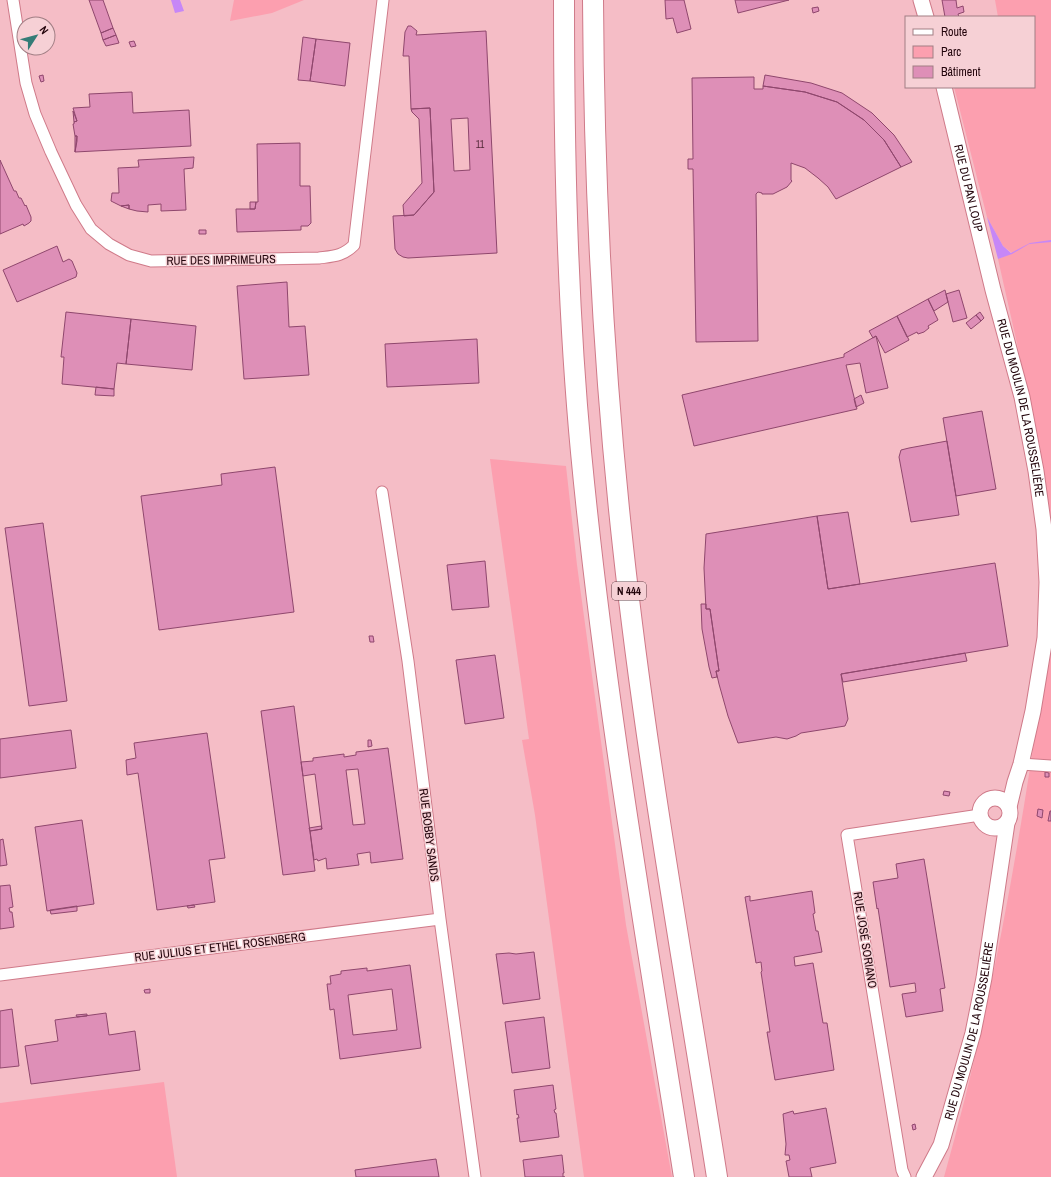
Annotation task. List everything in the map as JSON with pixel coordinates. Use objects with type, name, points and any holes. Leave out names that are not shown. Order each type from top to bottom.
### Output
[{"type":"highway","name":"N 444","points":[[564,0],[564,113],[567,250],[581,451],[593,564],[616,739],[684,1177]]},
{"type":"highway","name":"N 444","points":[[593,0],[595,142],[600,273],[623,547],[651,752],[718,1177]]},
{"type":"street","name":"RUE DES IMPRIMEURS","points":[[13,0],[26,83],[35,114],[76,205],[91,229],[109,244],[130,255],[152,261],[319,258],[337,256],[347,252],[354,245],[384,0]]},
{"type":"street","points":[[921,0],[926,16]]},
{"type":"street","name":"RUE DU PAN LOUP","points":[[944,88],[993,290]]},
{"type":"street","name":"RUE DU MOULIN DE LA ROUSSELIÈRE","points":[[993,290],[1022,397],[1034,456],[1044,529],[1047,574],[1045,638],[1034,711],[1009,807]]},
{"type":"street","name":"RUE BOBBY SANDS","points":[[382,492],[408,661],[474,1177]]},
{"type":"street","points":[[992,797],[1021,764],[1051,766]]},
{"type":"street","points":[[992,797],[998,797],[1003,800],[1009,807],[1010,816],[1007,823],[1000,880],[995,840],[980,815],[986,799],[992,797]]},
{"type":"street","name":"RUE JOSÉ SORIANO","points":[[905,1177],[902,1170],[848,835],[980,815]]},
{"type":"street","points":[[989,828],[999,828],[1007,823]]},
{"type":"street","name":"RUE DU MOULIN DE LA ROUSSELIÈRE","points":[[924,1177],[941,1145],[973,1033],[984,978],[1000,880]]},
{"type":"street","name":"RUE JULIUS ET ETHEL ROSENBERG","points":[[0,975],[440,919]]},
{"type":"green space","points":[[234,0],[304,0],[272,13],[230,21]]},
{"type":"green space","points":[[995,0],[1051,0],[1051,560],[1040,446],[998,259],[1012,253],[1003,246],[987,217],[954,88],[1035,88],[1035,16],[998,16]]},
{"type":"green space","points":[[490,459],[566,466],[577,565],[626,925],[672,1177],[584,1177],[535,815],[522,740],[529,739]]},
{"type":"green space","points":[[1051,626],[1051,1177],[944,1177],[979,1041],[1007,904]]},
{"type":"green space","points":[[164,1082],[177,1177],[0,1177],[0,1103]]},
{"type":"shaded area","points":[[171,0],[180,0],[184,11],[175,13]]},
{"type":"shaded area","points":[[987,217],[1003,246],[1011,253],[1030,243],[1051,240],[1051,242],[1029,244],[1012,254],[998,259]]},
{"type":"building","points":[[89,0],[103,0],[113,28],[101,33]]},
{"type":"building","points":[[665,0],[684,0],[691,29],[677,33],[673,18],[666,19]]},
{"type":"building","points":[[735,0],[789,0],[738,13]]},
{"type":"building","points":[[942,0],[956,0],[957,8],[963,6],[964,12],[958,14],[959,16],[945,16]]},
{"type":"building","points":[[818,7],[819,11],[813,13],[812,8]]},
{"type":"building","points":[[408,26],[411,26],[417,31],[416,35],[486,31],[497,253],[408,258],[398,254],[395,249],[393,216],[414,215],[434,192],[430,108],[411,109],[409,56],[403,56],[405,32]],"holes":[[[468,118],[470,170],[454,171],[451,119]]]},
{"type":"building","points":[[113,28],[116,35],[103,40],[101,33]]},
{"type":"building","points":[[116,35],[119,43],[106,46],[103,40]]},
{"type":"building","points":[[303,37],[316,39],[310,81],[298,80]]},
{"type":"building","points":[[316,39],[350,43],[345,86],[310,81]]},
{"type":"building","points":[[134,41],[136,46],[131,47],[129,42]]},
{"type":"building","points":[[43,75],[44,81],[41,82],[39,76]]},
{"type":"building","points":[[765,75],[811,83],[842,93],[872,113],[894,135],[912,162],[901,167],[884,140],[864,120],[837,102],[805,92],[763,86]]},
{"type":"building","points":[[754,77],[754,89],[763,89],[763,86],[805,92],[837,102],[864,120],[884,140],[901,167],[836,199],[828,187],[818,178],[805,168],[791,163],[792,181],[787,187],[773,194],[762,194],[758,192],[756,194],[758,341],[696,342],[693,169],[688,169],[688,159],[693,159],[692,78]]},
{"type":"building","points":[[132,92],[133,113],[189,110],[191,146],[75,152],[77,136],[75,136],[73,124],[77,121],[73,108],[90,107],[89,94]]},
{"type":"building","points":[[430,108],[434,192],[414,215],[404,216],[403,205],[422,183],[419,119],[411,109]]},
{"type":"building","points":[[73,111],[77,121],[74,122]]},
{"type":"building","points":[[75,136],[77,136],[77,141],[75,152]]},
{"type":"building","points":[[300,143],[300,186],[310,186],[311,223],[308,226],[301,226],[301,230],[237,232],[236,209],[255,209],[256,202],[258,202],[257,144]]},
{"type":"building","points":[[194,157],[193,168],[184,169],[186,210],[161,211],[161,204],[148,205],[148,212],[137,211],[129,209],[129,205],[121,206],[111,201],[112,193],[119,193],[118,168],[139,167],[138,160]]},
{"type":"building","points":[[0,160],[14,191],[16,191],[19,198],[21,198],[25,206],[26,205],[31,221],[24,226],[23,224],[0,234]]},
{"type":"building","points":[[250,202],[256,202],[255,209],[250,209]]},
{"type":"building","points":[[129,205],[129,209],[121,206]]},
{"type":"building","points":[[199,230],[206,230],[206,234],[199,234]]},
{"type":"building","points":[[57,246],[63,262],[69,259],[72,261],[77,273],[76,277],[17,302],[3,270]]},
{"type":"building","points":[[287,282],[289,327],[305,326],[309,375],[244,379],[237,286]]},
{"type":"building","points":[[945,290],[948,302],[934,311],[928,299]]},
{"type":"building","points":[[959,290],[967,318],[953,322],[946,294]]},
{"type":"building","points":[[928,299],[938,320],[928,326],[929,328],[924,332],[918,334],[917,332],[907,337],[897,316]]},
{"type":"building","points":[[66,312],[131,319],[126,364],[117,363],[114,389],[62,384],[64,357],[61,357]]},
{"type":"building","points":[[980,312],[984,318],[981,321],[976,315]]},
{"type":"building","points":[[976,315],[981,321],[971,329],[966,323]]},
{"type":"building","points":[[897,316],[909,340],[885,353],[876,336],[873,338],[869,331]]},
{"type":"building","points":[[131,319],[196,326],[192,370],[126,364]]},
{"type":"building","points":[[876,336],[888,388],[866,393],[860,363],[846,365],[857,409],[694,446],[682,395],[844,357],[844,354]]},
{"type":"building","points":[[477,339],[479,383],[387,387],[385,344]]},
{"type":"building","points":[[96,387],[114,389],[114,396],[95,395]]},
{"type":"building","points":[[861,395],[864,403],[856,407],[854,399]]},
{"type":"building","points":[[982,411],[996,489],[956,496],[943,418]]},
{"type":"building","points":[[947,441],[959,515],[911,522],[899,457],[901,450]]},
{"type":"building","points":[[275,467],[294,612],[159,630],[141,496],[222,485],[221,474]]},
{"type":"building","points":[[848,512],[860,584],[828,589],[817,516]]},
{"type":"building","points":[[817,516],[828,589],[995,563],[1008,646],[841,674],[848,719],[845,726],[801,733],[787,739],[776,737],[738,743],[728,716],[719,684],[716,671],[719,671],[710,609],[706,609],[704,568],[706,534]]},
{"type":"building","points":[[43,523],[67,701],[29,706],[5,528]]},
{"type":"building","points":[[485,561],[489,607],[452,610],[447,565]]},
{"type":"building","points":[[701,604],[706,604],[706,609],[710,609],[719,671],[716,671],[717,677],[712,678],[702,629]]},
{"type":"building","points":[[369,636],[373,636],[374,642],[370,642]]},
{"type":"building","points":[[965,653],[967,661],[843,682],[841,674]]},
{"type":"building","points":[[495,655],[504,718],[465,724],[456,660]]},
{"type":"building","points":[[294,706],[315,871],[283,875],[261,711]]},
{"type":"building","points":[[71,730],[76,768],[0,778],[0,739]]},
{"type":"building","points":[[207,733],[225,858],[209,860],[215,902],[157,910],[138,773],[127,775],[126,760],[136,758],[134,743]]},
{"type":"building","points":[[368,740],[371,740],[372,746],[368,747]]},
{"type":"building","points":[[388,748],[403,859],[371,863],[370,852],[357,854],[359,865],[327,869],[326,858],[318,861],[317,859],[314,860],[310,831],[322,829],[315,774],[303,776],[301,762],[313,761],[313,758],[344,754],[344,757],[356,755],[356,752]],"holes":[[[358,769],[365,824],[353,825],[346,770]]]},
{"type":"building","points":[[1045,772],[1049,773],[1049,777],[1045,777]]},
{"type":"building","points":[[944,791],[950,792],[949,796],[943,795]]},
{"type":"building","points":[[1038,809],[1043,810],[1042,818],[1037,816]]},
{"type":"building","points":[[1050,811],[1051,821],[1048,821]]},
{"type":"building","points":[[82,820],[94,904],[47,911],[35,827]]},
{"type":"building","points":[[321,826],[322,829],[310,831],[309,828]]},
{"type":"building","points":[[3,839],[7,865],[0,866],[0,840]]},
{"type":"building","points":[[924,859],[945,988],[940,989],[943,1011],[906,1017],[902,994],[916,992],[915,983],[890,987],[873,882],[898,878],[896,864]]},
{"type":"building","points":[[10,885],[13,907],[9,908],[10,912],[12,912],[14,927],[0,929],[0,886]]},
{"type":"building","points":[[812,891],[815,913],[813,914],[822,952],[794,957],[795,966],[813,963],[823,1023],[827,1023],[834,1070],[775,1080],[767,1032],[770,1032],[761,972],[761,962],[756,963],[745,897],[750,896],[750,901]]},
{"type":"building","points":[[194,905],[195,907],[188,908],[187,906]]},
{"type":"building","points":[[77,906],[77,911],[51,914],[50,910]]},
{"type":"building","points":[[534,952],[540,999],[503,1004],[496,954]]},
{"type":"building","points":[[410,965],[421,1048],[340,1059],[334,1009],[330,1010],[327,984],[331,984],[330,976],[341,974],[341,971],[367,968],[367,971]],"holes":[[[392,989],[397,1030],[353,1035],[348,995]]]},
{"type":"building","points":[[150,989],[150,993],[145,993],[144,990]]},
{"type":"building","points":[[12,1009],[19,1066],[0,1068],[0,1011]]},
{"type":"building","points":[[106,1013],[109,1035],[135,1031],[140,1070],[31,1084],[25,1046],[58,1041],[55,1020]]},
{"type":"building","points":[[87,1014],[87,1016],[77,1017],[76,1015]]},
{"type":"building","points":[[544,1017],[550,1068],[512,1073],[505,1022]]},
{"type":"building","points":[[553,1085],[556,1109],[554,1110],[556,1113],[559,1137],[520,1142],[517,1118],[519,1118],[518,1114],[517,1115],[514,1090]]},
{"type":"building","points":[[826,1108],[836,1163],[810,1168],[812,1177],[789,1177],[786,1161],[790,1160],[789,1155],[785,1155],[786,1144],[783,1114],[793,1111],[794,1114]]},
{"type":"building","points":[[915,1124],[916,1129],[913,1130],[912,1125]]},
{"type":"building","points":[[562,1155],[563,1177],[525,1177],[523,1160]]},
{"type":"building","points":[[436,1159],[439,1177],[356,1177],[355,1170]]}]
